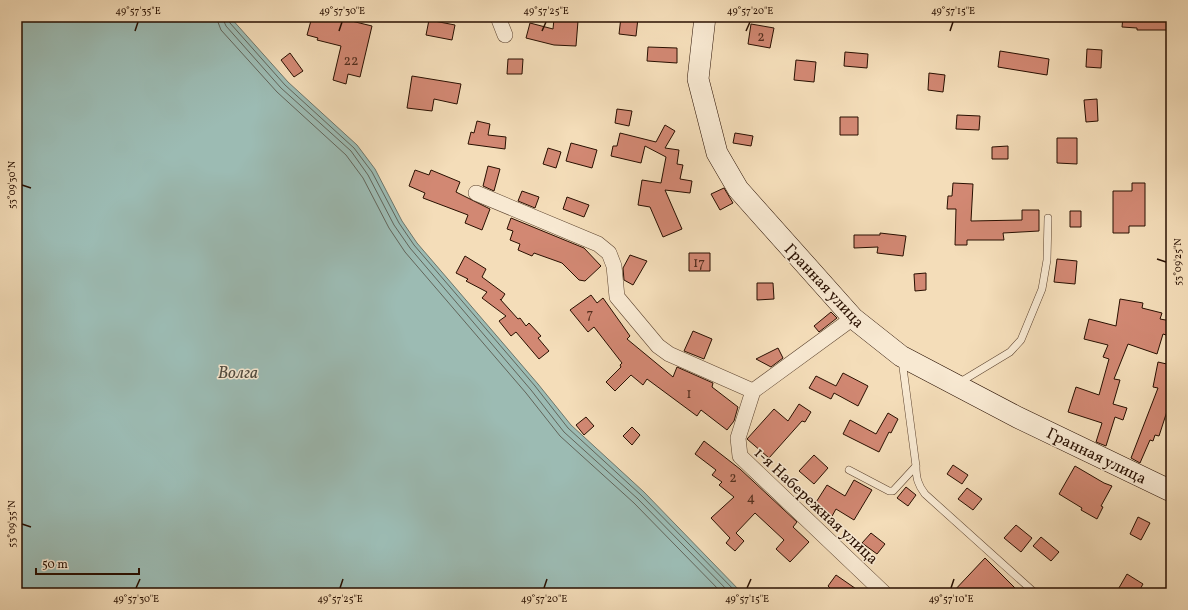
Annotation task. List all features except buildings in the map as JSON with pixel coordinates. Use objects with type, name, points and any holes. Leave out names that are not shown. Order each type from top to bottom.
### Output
[{"type":"street","points":[[498,17],[506,35]]},
{"type":"street","name":"Гранная улица","points":[[705,17],[698,79],[717,153],[738,189],[853,318],[901,356],[1017,417],[1171,492]]},
{"type":"street","points":[[476,193],[598,244],[609,253],[614,266],[617,297],[658,346],[669,354],[753,391],[853,318]]},
{"type":"street","name":"1-я Набережная улица","points":[[753,391],[738,438],[740,456],[884,593]]},
{"type":"lane","points":[[901,356],[962,381],[1010,352],[1021,340],[1042,289],[1047,260],[1048,218]]},
{"type":"lane","points":[[901,356],[916,466],[916,477],[919,487],[1035,593]]},
{"type":"lane","points":[[849,470],[889,492],[893,491],[916,466]]},
{"type":"water","name":"Волга","points":[[17,17],[230,17],[288,82],[357,145],[375,169],[402,221],[417,243],[538,384],[571,425],[644,492],[742,593],[17,593]]}]
